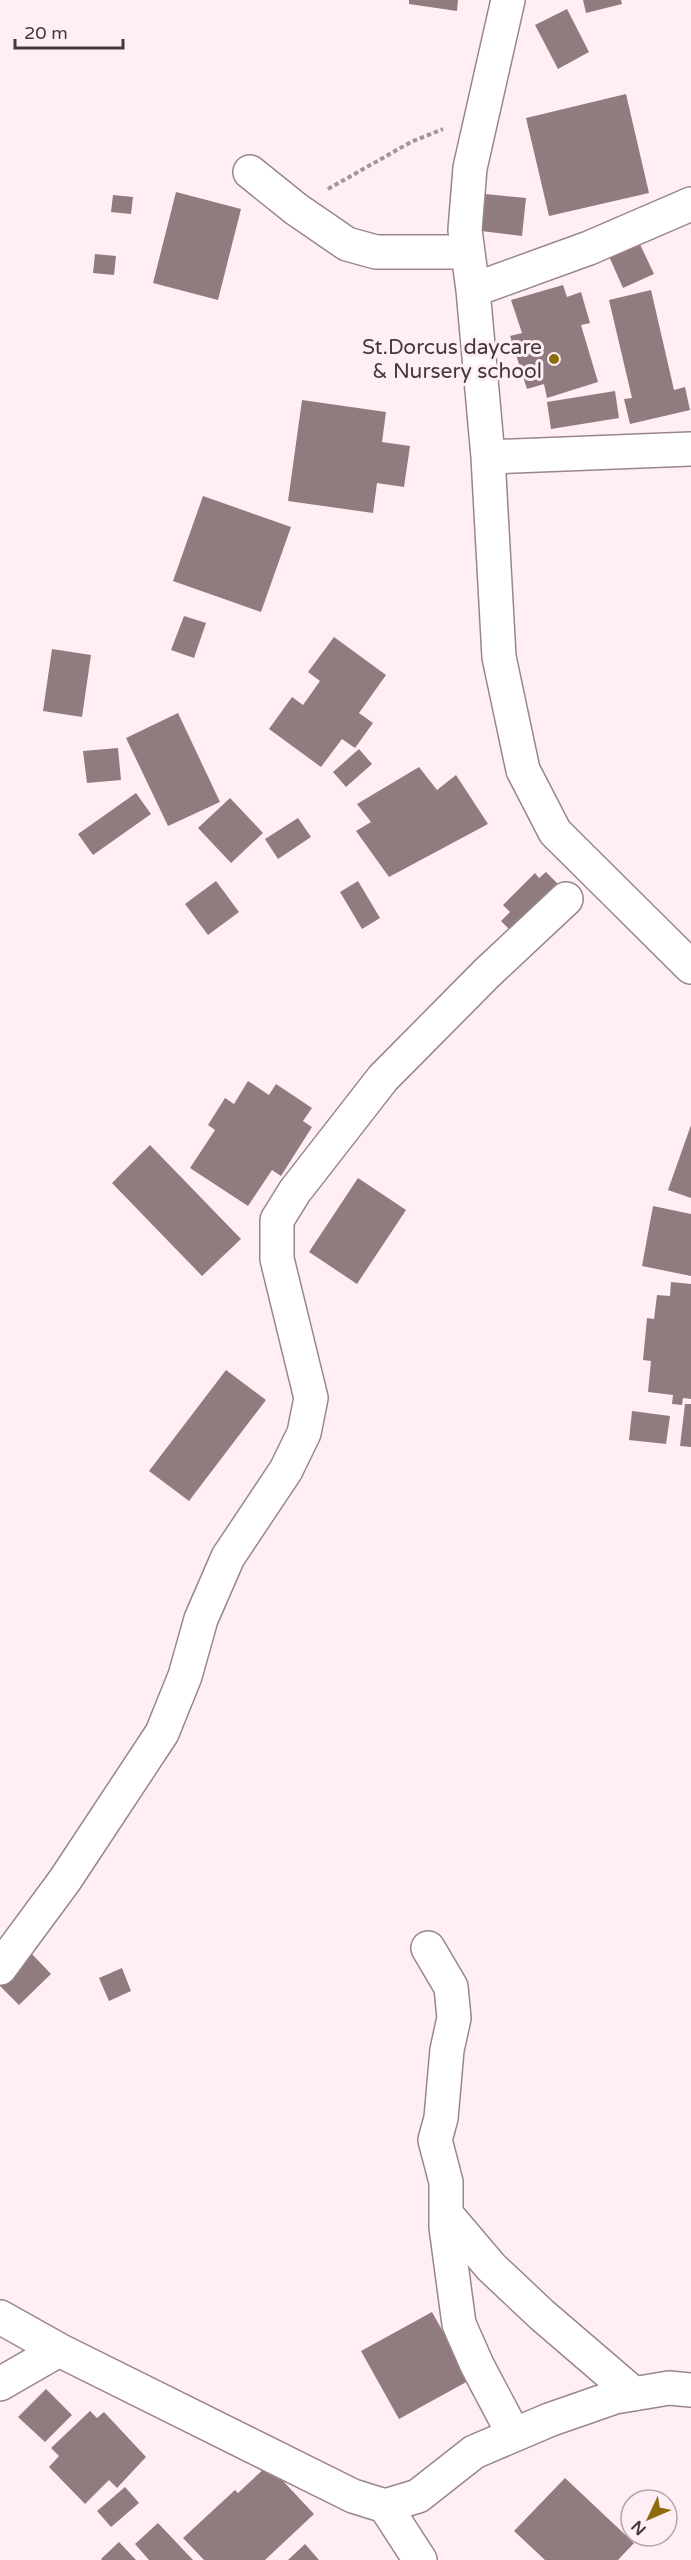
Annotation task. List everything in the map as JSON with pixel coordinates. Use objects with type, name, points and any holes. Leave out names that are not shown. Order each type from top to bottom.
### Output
[{"type":"street","points":[[507,0],[470,168],[465,230],[473,290],[488,457],[499,657],[523,770],[555,832],[691,967]]},
{"type":"street","points":[[250,172],[296,209],[347,244],[376,252],[468,252]]},
{"type":"street","points":[[473,290],[590,248],[691,204]]},
{"type":"street","points":[[488,457],[691,449]]},
{"type":"street","points":[[0,1968],[65,1880],[162,1733],[185,1676],[201,1619],[228,1557],[286,1470],[304,1433],[311,1398],[277,1259],[277,1220],[295,1191],[383,1078],[487,973],[566,898]]},
{"type":"street","points":[[428,1948],[451,1987],[454,2018],[447,2050],[446,2085],[441,2118],[435,2140],[446,2182],[446,2214],[459,2324],[514,2435]]},
{"type":"street","points":[[446,2214],[491,2267],[542,2315],[634,2394]]},
{"type":"street","points":[[0,2317],[59,2350],[353,2496],[385,2506],[418,2496],[474,2452],[549,2420],[615,2397],[669,2388],[691,2390]]},
{"type":"street","points":[[0,2384],[59,2350]]},
{"type":"street","points":[[385,2506],[420,2560]]},
{"type":"path","points":[[296,209],[411,142],[480,115]]},
{"type":"building","points":[[409,0],[458,0],[457,11],[409,4]]},
{"type":"building","points":[[583,0],[621,0],[622,4],[586,13]]},
{"type":"building","points":[[567,9],[589,52],[558,69],[535,25]]},
{"type":"building","points":[[626,94],[649,193],[549,216],[526,118]]},
{"type":"building","points":[[176,192],[241,209],[218,300],[153,283]]},
{"type":"building","points":[[485,194],[526,198],[522,236],[481,231]]},
{"type":"building","points":[[113,195],[133,197],[131,214],[111,212]]},
{"type":"building","points":[[638,240],[654,274],[623,288],[608,254]]},
{"type":"building","points":[[95,254],[116,256],[114,275],[93,273]]},
{"type":"building","name":"St.Dorcus daycare & Nursery school","points":[[563,285],[567,297],[581,292],[590,323],[581,325],[598,382],[547,398],[544,384],[527,389],[510,336],[522,333],[511,300]]},
{"type":"building","points":[[651,290],[674,390],[685,387],[690,410],[630,424],[624,399],[632,398],[609,300]]},
{"type":"building","points":[[615,391],[619,418],[551,429],[547,402]]},
{"type":"building","points":[[302,400],[386,412],[382,442],[410,446],[404,487],[377,483],[373,513],[288,501]]},
{"type":"building","points":[[203,496],[291,527],[261,612],[173,581]]},
{"type":"building","points":[[184,616],[206,623],[194,658],[171,650]]},
{"type":"building","points":[[334,637],[386,675],[359,713],[373,723],[355,748],[342,739],[321,767],[269,729],[292,697],[303,705],[320,681],[308,672]]},
{"type":"building","points":[[52,649],[91,655],[82,717],[43,711]]},
{"type":"building","points":[[178,713],[220,802],[168,826],[126,738]]},
{"type":"building","points":[[118,748],[121,780],[87,783],[83,751]]},
{"type":"building","points":[[359,749],[372,764],[346,787],[333,772]]},
{"type":"building","points":[[419,767],[437,790],[456,775],[488,824],[389,877],[356,831],[371,822],[357,804]]},
{"type":"building","points":[[136,793],[151,814],[93,855],[78,834]]},
{"type":"building","points":[[230,798],[263,833],[231,863],[198,828]]},
{"type":"building","points":[[298,818],[311,837],[278,859],[265,839]]},
{"type":"building","points":[[546,872],[561,887],[514,934],[501,921],[510,912],[503,905],[535,873],[539,878]]},
{"type":"building","points":[[216,881],[239,912],[208,935],[185,904]]},
{"type":"building","points":[[358,881],[380,918],[362,929],[340,892]]},
{"type":"building","points":[[248,1081],[269,1095],[276,1084],[312,1108],[303,1121],[312,1127],[281,1176],[272,1170],[248,1206],[190,1168],[215,1130],[208,1125],[225,1098],[234,1104]]},
{"type":"building","points":[[691,1125],[691,1198],[668,1190]]},
{"type":"building","points":[[150,1145],[241,1239],[202,1276],[112,1183]]},
{"type":"building","points":[[358,1178],[406,1210],[357,1284],[309,1252]]},
{"type":"building","points":[[653,1206],[691,1214],[691,1276],[642,1266]]},
{"type":"building","points":[[671,1282],[691,1284],[691,1399],[683,1398],[682,1405],[672,1404],[673,1395],[648,1392],[651,1361],[643,1360],[647,1318],[654,1319],[657,1295],[670,1296]]},
{"type":"building","points":[[226,1370],[266,1400],[189,1501],[149,1471]]},
{"type":"building","points":[[685,1404],[691,1404],[691,1447],[680,1446]]},
{"type":"building","points":[[632,1411],[670,1416],[666,1444],[629,1440]]},
{"type":"building","points":[[29,1951],[51,1974],[19,2005],[0,1986],[0,1980]]},
{"type":"building","points":[[122,1968],[131,1991],[109,2001],[99,1978]]},
{"type":"building","points":[[432,2312],[470,2380],[399,2419],[361,2351]]},
{"type":"building","points":[[46,2389],[72,2415],[45,2442],[18,2417]]},
{"type":"building","points":[[90,2411],[97,2418],[104,2412],[146,2457],[117,2488],[109,2480],[85,2504],[49,2467],[59,2456],[51,2448]]},
{"type":"building","points":[[268,2465],[314,2514],[265,2560],[204,2560],[183,2538],[235,2490],[238,2493]]},
{"type":"building","points":[[565,2478],[619,2529],[619,2548],[629,2548],[618,2560],[545,2560],[514,2531]]},
{"type":"building","points":[[125,2487],[139,2503],[111,2527],[97,2511]]},
{"type":"building","points":[[158,2523],[193,2560],[149,2560],[135,2544]]},
{"type":"building","points":[[119,2542],[136,2560],[101,2559]]},
{"type":"building","points":[[305,2544],[319,2560],[288,2560]]},
{"type":"place","name":"St.Dorcus daycare & Nursery school","points":[[554,359]]}]
